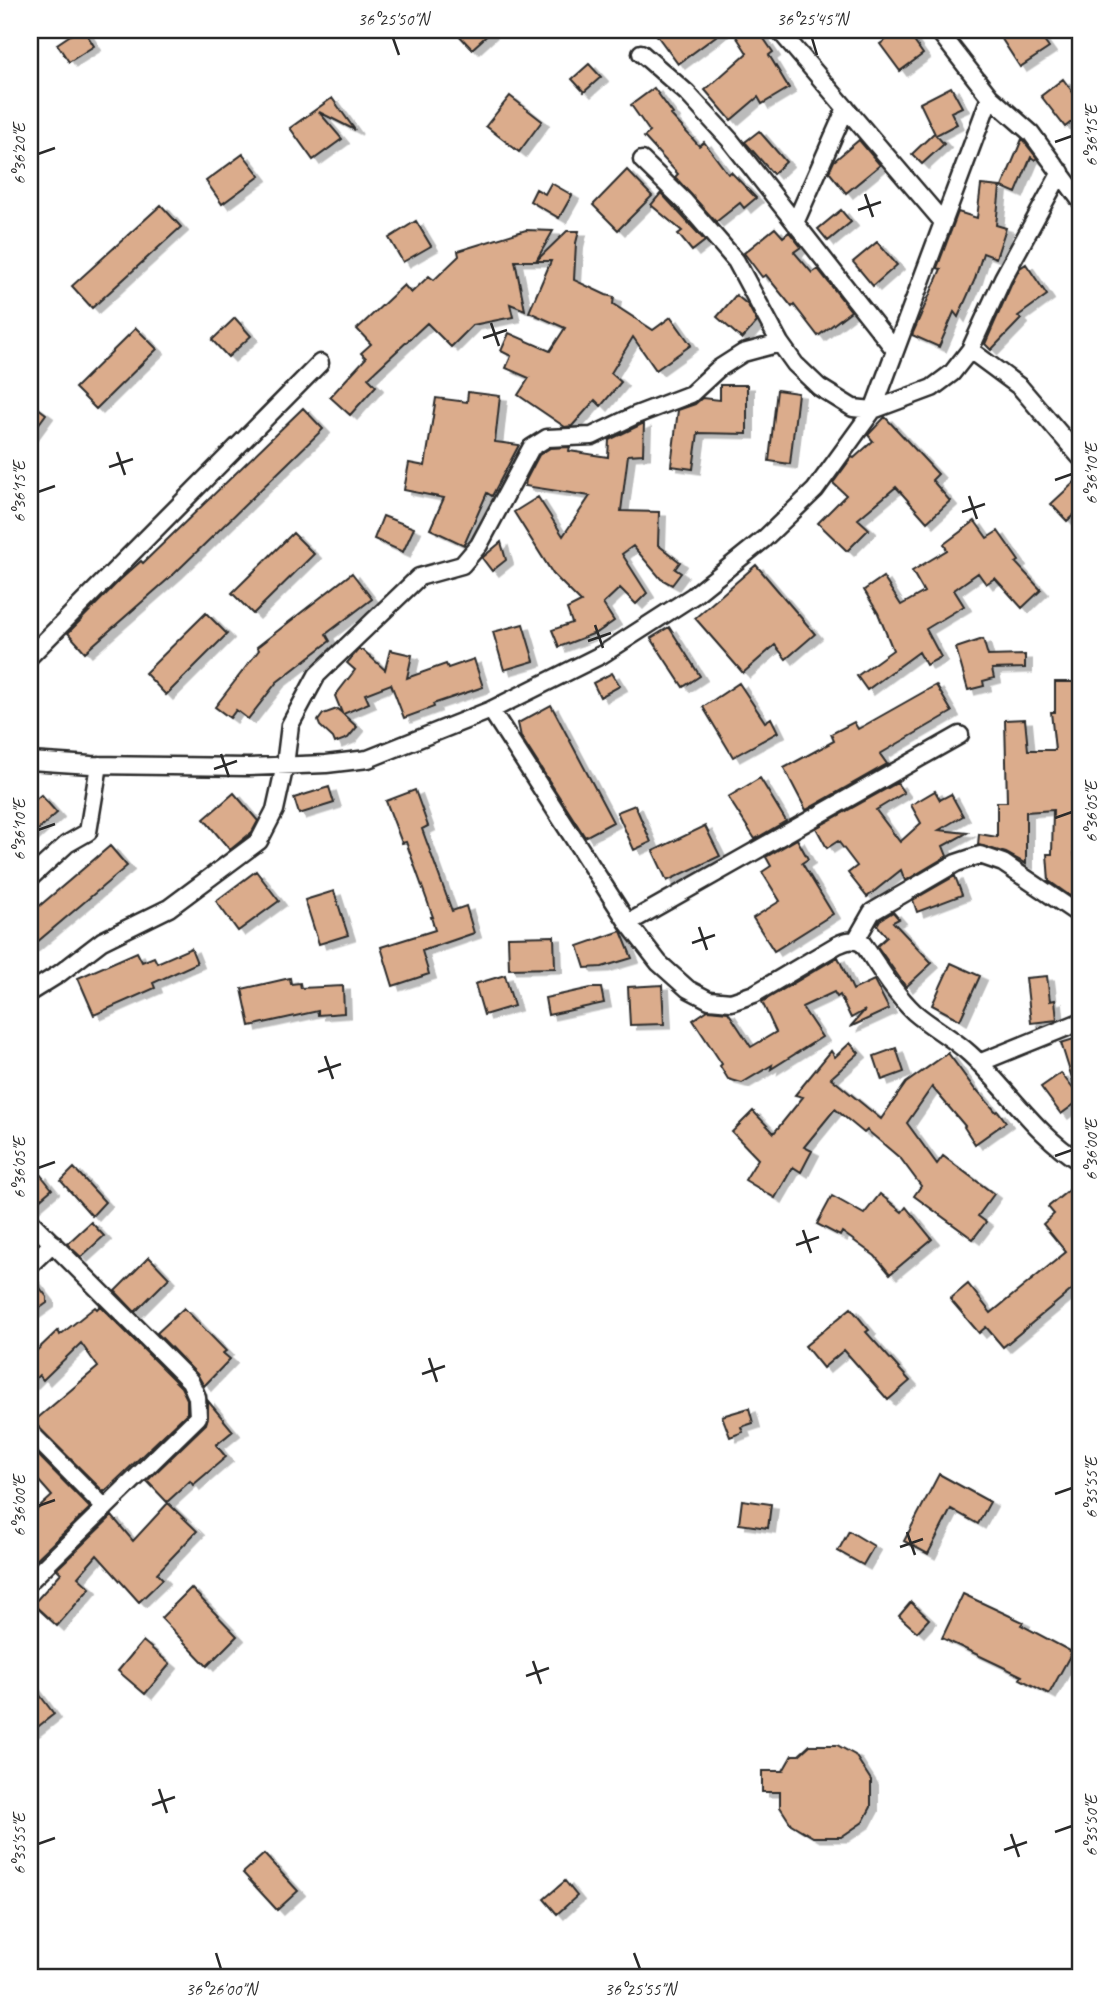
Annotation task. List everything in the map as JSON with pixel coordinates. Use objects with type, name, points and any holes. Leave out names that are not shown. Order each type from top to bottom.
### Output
[{"type":"street","points":[[779,30],[943,222]]},
{"type":"street","points":[[938,30],[990,97],[1031,133],[1080,200]]},
{"type":"street","points":[[641,53],[687,93],[730,140],[895,350]]},
{"type":"street","points":[[30,761],[99,765],[285,765],[368,759],[491,710],[603,654],[693,596],[764,539],[814,490],[873,411],[990,97]]},
{"type":"street","points":[[795,223],[846,108]]},
{"type":"street","points":[[642,160],[684,201],[736,261],[780,343],[795,364],[819,387],[853,408],[873,411],[932,388],[952,373],[970,350],[1003,278],[1061,172]]},
{"type":"street","points":[[30,992],[102,941],[169,908],[259,841],[275,810],[290,725],[317,675],[419,577],[461,565],[480,545],[531,448],[547,438],[592,436],[636,415],[691,394],[718,369],[743,353],[780,343]]},
{"type":"street","points":[[970,350],[1020,387],[1080,457]]},
{"type":"street","points":[[30,656],[320,363]]},
{"type":"street","points":[[491,710],[628,923],[659,963],[688,989],[709,1000],[731,1003],[754,993],[837,945],[856,940],[863,944],[900,996],[916,1013],[979,1063],[1047,1137],[1062,1151],[1080,1162]]},
{"type":"street","points":[[628,923],[960,734]]},
{"type":"street","points":[[30,878],[67,844],[88,832],[99,765]]},
{"type":"street","points":[[856,940],[872,912],[956,863],[980,855],[1003,863],[1080,915]]},
{"type":"street","points":[[979,1063],[1080,1022]]},
{"type":"street","points":[[30,1221],[190,1381],[197,1397],[198,1417],[30,1581]]},
{"type":"street","points":[[30,1265],[53,1243]]},
{"type":"street","points":[[30,1432],[105,1508]]},
{"type":"building","points":[[78,30],[84,30],[94,46],[69,62],[57,44]]},
{"type":"building","points":[[454,30],[493,30],[472,49]]},
{"type":"building","points":[[653,30],[724,30],[678,64]]},
{"type":"building","points":[[732,30],[758,30],[773,52],[769,55],[789,88],[762,104],[758,97],[731,120],[705,90],[747,53]]},
{"type":"building","points":[[900,30],[906,30],[923,54],[900,71],[880,44]]},
{"type":"building","points":[[996,30],[1036,30],[1049,48],[1020,67]]},
{"type":"building","points":[[589,64],[601,77],[584,92],[572,79]]},
{"type":"building","points":[[1063,79],[1080,102],[1080,115],[1065,127],[1041,96]]},
{"type":"building","points":[[951,87],[962,107],[951,112],[957,124],[936,135],[944,144],[922,164],[912,154],[935,134],[920,103]]},
{"type":"building","points":[[654,88],[673,114],[671,115],[699,146],[704,142],[728,174],[731,172],[756,198],[744,208],[740,203],[716,222],[675,177],[678,174],[644,137],[650,132],[631,105]]},
{"type":"building","points":[[510,96],[542,121],[519,152],[486,126]]},
{"type":"building","points":[[332,98],[355,130],[319,112],[342,139],[313,160],[290,128]]},
{"type":"building","points":[[759,131],[786,162],[773,174],[745,142]]},
{"type":"building","points":[[1022,139],[1037,158],[1035,160],[1031,157],[1016,193],[1002,187]]},
{"type":"building","points":[[859,140],[880,165],[846,193],[829,172],[834,161]]},
{"type":"building","points":[[243,154],[260,176],[222,204],[206,181]]},
{"type":"building","points":[[627,170],[652,196],[618,230],[593,205]]},
{"type":"building","points":[[551,183],[572,195],[559,218],[530,201],[536,189],[545,194]]},
{"type":"building","points":[[981,185],[1000,187],[996,225],[1006,228],[996,258],[983,253],[958,317],[954,312],[939,347],[912,335],[941,269],[937,268],[958,212],[977,218]]},
{"type":"building","points":[[661,193],[705,241],[692,251],[678,234],[682,231],[651,205]]},
{"type":"building","points":[[161,205],[181,227],[92,308],[72,286]]},
{"type":"building","points":[[841,210],[851,222],[828,241],[818,229]]},
{"type":"building","points":[[416,221],[431,246],[403,262],[389,238]]},
{"type":"building","points":[[775,228],[783,237],[789,232],[801,247],[794,252],[812,273],[818,269],[851,311],[818,336],[794,305],[792,307],[766,275],[762,277],[744,253]]},
{"type":"building","points":[[526,230],[553,231],[536,261],[515,261],[525,310],[510,304],[513,317],[473,325],[451,347],[427,323],[368,378],[376,386],[350,415],[330,397],[366,358],[361,353],[371,344],[357,329],[404,285],[411,293],[429,276],[434,280],[459,256],[458,251]]},
{"type":"building","points":[[567,231],[579,231],[574,280],[614,297],[613,304],[653,330],[671,317],[691,345],[656,370],[633,337],[611,373],[621,382],[601,406],[595,400],[572,426],[565,427],[518,395],[529,378],[506,368],[511,356],[501,351],[509,333],[550,351],[565,328],[529,312],[551,261],[536,261]]},
{"type":"building","points":[[877,242],[897,265],[873,286],[853,262]]},
{"type":"building","points":[[1026,264],[1047,295],[1018,316],[1021,319],[991,350],[985,344],[1012,283],[1020,268]]},
{"type":"building","points":[[736,295],[748,305],[757,322],[742,339],[717,317]]},
{"type":"building","points":[[235,318],[251,336],[228,357],[212,340]]},
{"type":"building","points":[[136,328],[157,349],[96,409],[75,388]]},
{"type":"building","points":[[720,385],[747,385],[747,434],[698,433],[693,469],[671,466],[678,410],[695,404],[702,398],[720,400]]},
{"type":"building","points":[[777,390],[798,393],[790,464],[769,461]]},
{"type":"building","points":[[468,392],[500,396],[495,442],[519,445],[492,496],[487,493],[464,545],[430,529],[444,498],[404,490],[409,463],[425,466],[436,398],[467,402]]},
{"type":"building","points":[[30,402],[46,414],[30,436]]},
{"type":"building","points":[[303,408],[323,429],[175,573],[85,652],[68,633],[120,580],[141,561],[143,563]]},
{"type":"building","points":[[885,417],[938,474],[932,480],[950,501],[927,522],[896,487],[858,519],[869,529],[847,551],[818,523],[846,495],[833,483],[852,457],[873,441],[868,435]]},
{"type":"building","points":[[644,423],[643,454],[628,455],[621,511],[659,512],[658,545],[680,562],[675,569],[681,573],[672,585],[661,579],[633,546],[622,554],[647,593],[636,604],[620,588],[603,604],[614,621],[598,632],[559,647],[552,630],[572,623],[567,609],[581,602],[553,574],[514,512],[538,497],[563,536],[590,496],[525,486],[526,480],[539,455],[550,448],[570,447],[569,451],[608,457],[609,440]]},
{"type":"building","points":[[1080,477],[1080,509],[1067,521],[1051,504]]},
{"type":"building","points":[[383,516],[414,528],[403,552],[374,539]]},
{"type":"building","points":[[975,521],[987,538],[998,531],[1019,561],[1016,563],[1041,590],[1022,608],[995,578],[986,584],[978,573],[954,590],[964,606],[926,629],[941,657],[926,665],[919,652],[867,690],[857,676],[893,650],[878,613],[864,590],[883,577],[901,605],[924,592],[912,571],[947,550],[944,544]]},
{"type":"building","points":[[293,533],[314,554],[253,614],[232,593]]},
{"type":"building","points":[[501,542],[506,560],[492,571],[482,558]]},
{"type":"building","points":[[756,565],[815,634],[786,659],[775,645],[743,673],[695,618]]},
{"type":"building","points":[[352,573],[372,599],[326,634],[330,641],[277,682],[248,719],[236,710],[230,718],[215,707],[259,650],[257,647]]},
{"type":"building","points":[[206,613],[227,634],[166,695],[145,673]]},
{"type":"building","points":[[523,624],[534,661],[504,670],[493,632]]},
{"type":"building","points":[[669,627],[700,676],[683,687],[651,638]]},
{"type":"building","points":[[983,639],[988,656],[1025,655],[1025,668],[992,669],[994,678],[983,681],[984,686],[968,690],[956,648]]},
{"type":"building","points":[[358,650],[363,650],[385,670],[390,650],[412,655],[407,678],[446,664],[448,668],[474,659],[483,687],[433,704],[434,707],[404,718],[391,684],[365,694],[369,703],[343,714],[357,727],[348,738],[335,743],[318,721],[323,714],[337,709],[342,713],[335,696],[355,670],[347,663]]},
{"type":"building","points":[[612,673],[620,686],[600,697],[593,683]]},
{"type":"building","points":[[1055,682],[1080,682],[1080,837],[1073,837],[1078,898],[1073,898],[1049,881],[1047,854],[1052,854],[1053,810],[1026,812],[1026,864],[1006,853],[978,845],[979,834],[997,837],[997,802],[1007,802],[1005,720],[1025,719],[1028,750],[1055,750],[1051,712],[1055,712]]},
{"type":"building","points":[[739,683],[765,722],[771,718],[778,732],[733,757],[703,707]]},
{"type":"building","points":[[936,685],[952,712],[880,754],[887,764],[806,810],[784,768],[834,741],[831,734],[854,722],[858,729]]},
{"type":"building","points":[[551,705],[613,822],[585,837],[521,737],[518,723]]},
{"type":"building","points":[[760,778],[786,821],[755,839],[728,797]]},
{"type":"building","points":[[897,783],[904,793],[876,810],[900,842],[921,823],[911,805],[935,791],[940,800],[951,794],[963,816],[939,830],[967,833],[943,846],[947,856],[905,881],[901,870],[867,897],[848,873],[857,866],[838,841],[827,848],[816,828]]},
{"type":"building","points":[[329,787],[334,803],[299,814],[294,798]]},
{"type":"building","points":[[415,790],[428,826],[422,829],[452,911],[466,906],[474,933],[422,951],[429,974],[393,986],[381,947],[435,930],[433,917],[406,842],[402,843],[386,801]]},
{"type":"building","points":[[234,793],[258,821],[252,832],[230,850],[204,819]]},
{"type":"building","points":[[41,795],[57,813],[30,837],[30,804]]},
{"type":"building","points":[[635,805],[651,842],[634,850],[617,812]]},
{"type":"building","points":[[705,826],[720,856],[667,881],[653,851]]},
{"type":"building","points":[[797,839],[808,859],[802,863],[833,914],[774,951],[753,918],[780,901],[762,872],[771,866],[766,857]]},
{"type":"building","points":[[110,846],[127,866],[30,948],[30,914]]},
{"type":"building","points":[[256,871],[279,901],[238,931],[216,901]]},
{"type":"building","points":[[955,876],[962,895],[917,912],[913,900]]},
{"type":"building","points":[[334,891],[348,935],[319,944],[305,900]]},
{"type":"building","points":[[893,912],[899,919],[893,922],[932,963],[906,987],[877,946],[887,937],[877,925]]},
{"type":"building","points":[[621,931],[632,958],[602,967],[585,968],[578,946]]},
{"type":"building","points":[[554,936],[555,968],[509,969],[508,937]]},
{"type":"building","points":[[191,948],[197,963],[153,983],[155,988],[94,1015],[78,978],[137,952],[142,962],[154,957],[157,963]]},
{"type":"building","points":[[838,957],[853,990],[874,980],[889,1009],[850,1027],[865,1010],[851,1018],[840,995],[837,997],[834,992],[802,1007],[822,1037],[771,1069],[772,1065],[742,1083],[728,1079],[720,1066],[722,1064],[693,1020],[708,1010],[728,1012],[751,1047],[776,1032],[762,1002]]},
{"type":"building","points":[[951,963],[980,976],[960,1020],[932,1005]]},
{"type":"building","points":[[505,975],[514,1006],[484,1015],[475,984]]},
{"type":"building","points":[[1047,976],[1050,1001],[1055,1000],[1057,1020],[1031,1023],[1026,978]]},
{"type":"building","points":[[290,978],[291,984],[300,983],[301,988],[343,986],[344,1013],[318,1015],[318,1011],[250,1026],[242,989]]},
{"type":"building","points":[[662,985],[664,1024],[630,1025],[628,987]]},
{"type":"building","points":[[601,988],[604,1003],[548,1015],[545,998]]},
{"type":"building","points":[[1080,1037],[1080,1094],[1077,1094],[1061,1043]]},
{"type":"building","points":[[850,1043],[859,1053],[831,1078],[881,1119],[906,1083],[948,1053],[976,1091],[1006,1122],[975,1144],[965,1126],[932,1087],[907,1123],[937,1164],[943,1156],[994,1194],[978,1216],[986,1222],[973,1239],[914,1196],[921,1186],[901,1159],[867,1130],[864,1133],[835,1109],[804,1147],[812,1151],[801,1172],[793,1167],[775,1198],[745,1180],[758,1159],[732,1132],[753,1111],[774,1133],[803,1097],[795,1095],[831,1051],[835,1057]]},
{"type":"building","points":[[896,1048],[904,1072],[882,1080],[874,1056]]},
{"type":"building","points":[[1061,1073],[1080,1100],[1061,1114],[1041,1087]]},
{"type":"building","points":[[74,1168],[105,1202],[92,1216],[61,1181]]},
{"type":"building","points":[[40,1174],[52,1189],[30,1208],[30,1182]]},
{"type":"building","points":[[1070,1189],[1080,1201],[1080,1283],[1003,1347],[986,1327],[979,1333],[950,1299],[968,1284],[991,1313],[1066,1252],[1043,1224],[1054,1214],[1048,1207]]},
{"type":"building","points":[[880,1194],[902,1212],[906,1207],[932,1239],[890,1274],[875,1256],[842,1232],[840,1236],[817,1224],[832,1196],[864,1214]]},
{"type":"building","points":[[91,1222],[104,1236],[81,1257],[67,1244]]},
{"type":"building","points":[[149,1257],[169,1278],[135,1312],[115,1291]]},
{"type":"building","points":[[30,1275],[47,1297],[47,1303],[30,1315]]},
{"type":"building","points":[[100,1306],[181,1387],[187,1399],[187,1413],[104,1492],[33,1422],[98,1367],[81,1343],[43,1380],[39,1375],[30,1384],[30,1357],[58,1330],[60,1335],[95,1307],[97,1309]]},
{"type":"building","points":[[184,1308],[226,1351],[223,1353],[230,1359],[204,1386],[197,1374],[157,1333]]},
{"type":"building","points":[[851,1308],[869,1330],[866,1332],[910,1381],[888,1400],[844,1350],[823,1368],[805,1346]]},
{"type":"building","points":[[208,1401],[233,1431],[216,1445],[226,1457],[193,1485],[190,1481],[167,1502],[147,1481],[206,1424]]},
{"type":"building","points":[[749,1408],[753,1423],[741,1427],[743,1432],[730,1437],[722,1416]]},
{"type":"building","points":[[30,1447],[90,1508],[30,1565],[30,1516],[52,1496],[30,1471]]},
{"type":"building","points":[[939,1474],[990,1502],[978,1524],[951,1509],[928,1554],[904,1541]]},
{"type":"building","points":[[742,1500],[771,1504],[768,1528],[739,1524]]},
{"type":"building","points":[[168,1503],[197,1531],[157,1573],[163,1579],[139,1602],[97,1555],[78,1577],[90,1588],[57,1626],[33,1604],[61,1573],[57,1569],[112,1516],[133,1541]]},
{"type":"building","points":[[849,1531],[874,1546],[863,1565],[838,1551]]},
{"type":"building","points":[[191,1588],[237,1636],[207,1666],[161,1618]]},
{"type":"building","points":[[963,1594],[1023,1622],[1021,1625],[1072,1652],[1049,1694],[1020,1679],[1022,1676],[942,1638]]},
{"type":"building","points":[[911,1602],[929,1619],[917,1632],[899,1616]]},
{"type":"building","points":[[143,1641],[170,1664],[145,1694],[118,1671]]},
{"type":"building","points":[[30,1682],[54,1714],[30,1733]]},
{"type":"building","points":[[810,1745],[837,1745],[855,1755],[871,1780],[871,1807],[863,1822],[841,1837],[813,1837],[791,1824],[780,1807],[780,1792],[762,1792],[762,1771],[783,1771],[792,1755],[799,1755]]},
{"type":"building","points":[[264,1854],[298,1891],[277,1910],[243,1873]]},
{"type":"building","points":[[565,1881],[577,1896],[557,1914],[544,1899]]}]
